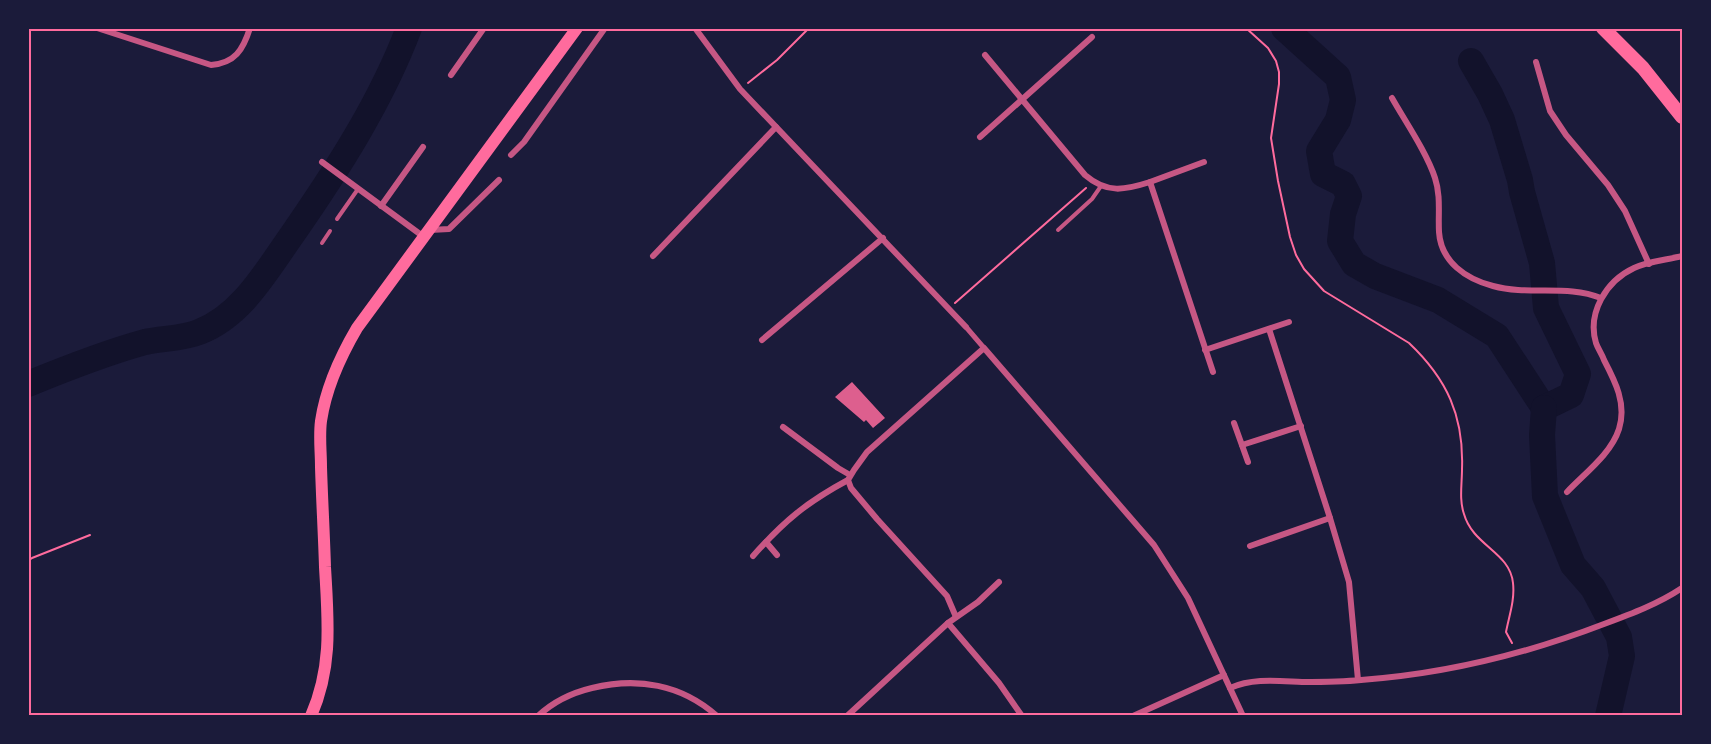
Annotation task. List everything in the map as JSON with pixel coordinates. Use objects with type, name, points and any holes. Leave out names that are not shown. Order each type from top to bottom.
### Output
[{"type":"main road","points":[[311,716],[318,700],[326,669],[328,638],[321,423],[327,391],[341,356],[357,328],[577,28]]},
{"type":"main road","points":[[1603,28],[1643,68],[1683,117]]},
{"type":"street","points":[[97,28],[211,65],[231,60],[239,53],[245,45],[250,28]]},
{"type":"street","points":[[451,75],[484,28]]},
{"type":"street","points":[[511,155],[524,142],[605,28]]},
{"type":"street","points":[[695,28],[740,89],[949,308],[1154,545],[1188,598],[1243,716]]},
{"type":"street","points":[[980,137],[1092,37]]},
{"type":"street","points":[[985,55],[1085,175],[1101,186],[1122,189],[1150,182],[1204,162]]},
{"type":"street","points":[[1536,62],[1550,111],[1566,135],[1595,168],[1620,202],[1649,264]]},
{"type":"street","points":[[1392,98],[1429,163],[1435,178],[1440,201],[1439,234],[1448,261],[1462,272],[1485,284],[1530,291],[1579,291],[1601,298]]},
{"type":"street","points":[[652,256],[776,127]]},
{"type":"street","points":[[381,206],[423,147]]},
{"type":"street","points":[[322,162],[381,206],[427,233],[449,229],[499,180]]},
{"type":"street","points":[[1150,182],[1213,372]]},
{"type":"street","points":[[762,340],[883,238]]},
{"type":"street","points":[[1567,492],[1605,454],[1619,430],[1622,419],[1620,394],[1596,343],[1595,313],[1601,298],[1610,285],[1634,268],[1683,256]]},
{"type":"street","points":[[1205,350],[1289,322]]},
{"type":"street","points":[[1269,329],[1349,582],[1358,680]]},
{"type":"street","points":[[753,556],[805,506],[850,478],[867,452],[984,348]]},
{"type":"street","points":[[1234,423],[1248,462]]},
{"type":"street","points":[[1242,445],[1301,426]]},
{"type":"street","points":[[783,427],[850,478],[851,488],[947,596],[956,617]]},
{"type":"street","points":[[1250,546],[1330,518]]},
{"type":"street","points":[[766,542],[777,555]]},
{"type":"street","points":[[847,716],[948,622],[978,603],[999,582]]},
{"type":"street","points":[[1230,688],[1253,681],[1329,682],[1411,675],[1459,667],[1547,645],[1582,633],[1629,615],[1683,588]]},
{"type":"street","points":[[948,622],[999,683],[1022,716]]},
{"type":"street","points":[[1133,716],[1224,675]]},
{"type":"street","points":[[538,716],[574,692],[609,684],[626,683],[650,683],[683,692],[707,706],[717,716]]},
{"type":"lane","points":[[1058,230],[1082,210],[1101,186]]},
{"type":"lane","points":[[338,219],[358,189]]},
{"type":"lane","points":[[322,243],[330,231]]},
{"type":"path","points":[[740,89],[777,60],[809,28]]},
{"type":"path","points":[[1246,28],[1268,48],[1276,61],[1279,72],[1271,138],[1278,181],[1296,255],[1304,269],[1324,291],[1409,343],[1442,381],[1452,400],[1462,438],[1461,505],[1464,516],[1472,533],[1500,555],[1513,579],[1512,605],[1506,632]]},
{"type":"path","points":[[949,308],[1092,181]]},
{"type":"path","points":[[28,561],[90,535]]},
{"type":"building","points":[[852,382],[885,418],[873,428],[835,397]]},
{"type":"waterway","points":[[28,384],[130,346],[199,332],[214,325],[241,304],[273,263],[357,135],[372,109],[409,28]]},
{"type":"waterway","points":[[1284,28],[1338,77],[1343,100],[1338,120],[1319,151],[1323,174],[1343,184],[1349,196],[1343,214],[1340,241],[1354,264],[1375,276],[1438,300],[1497,336],[1544,408]]},
{"type":"waterway","points":[[1471,61],[1502,120],[1542,263],[1546,308],[1578,374],[1571,395],[1544,408]]},
{"type":"waterway","points":[[1544,408],[1542,435],[1545,496],[1573,565],[1593,588],[1619,637],[1622,656],[1608,716]]}]
